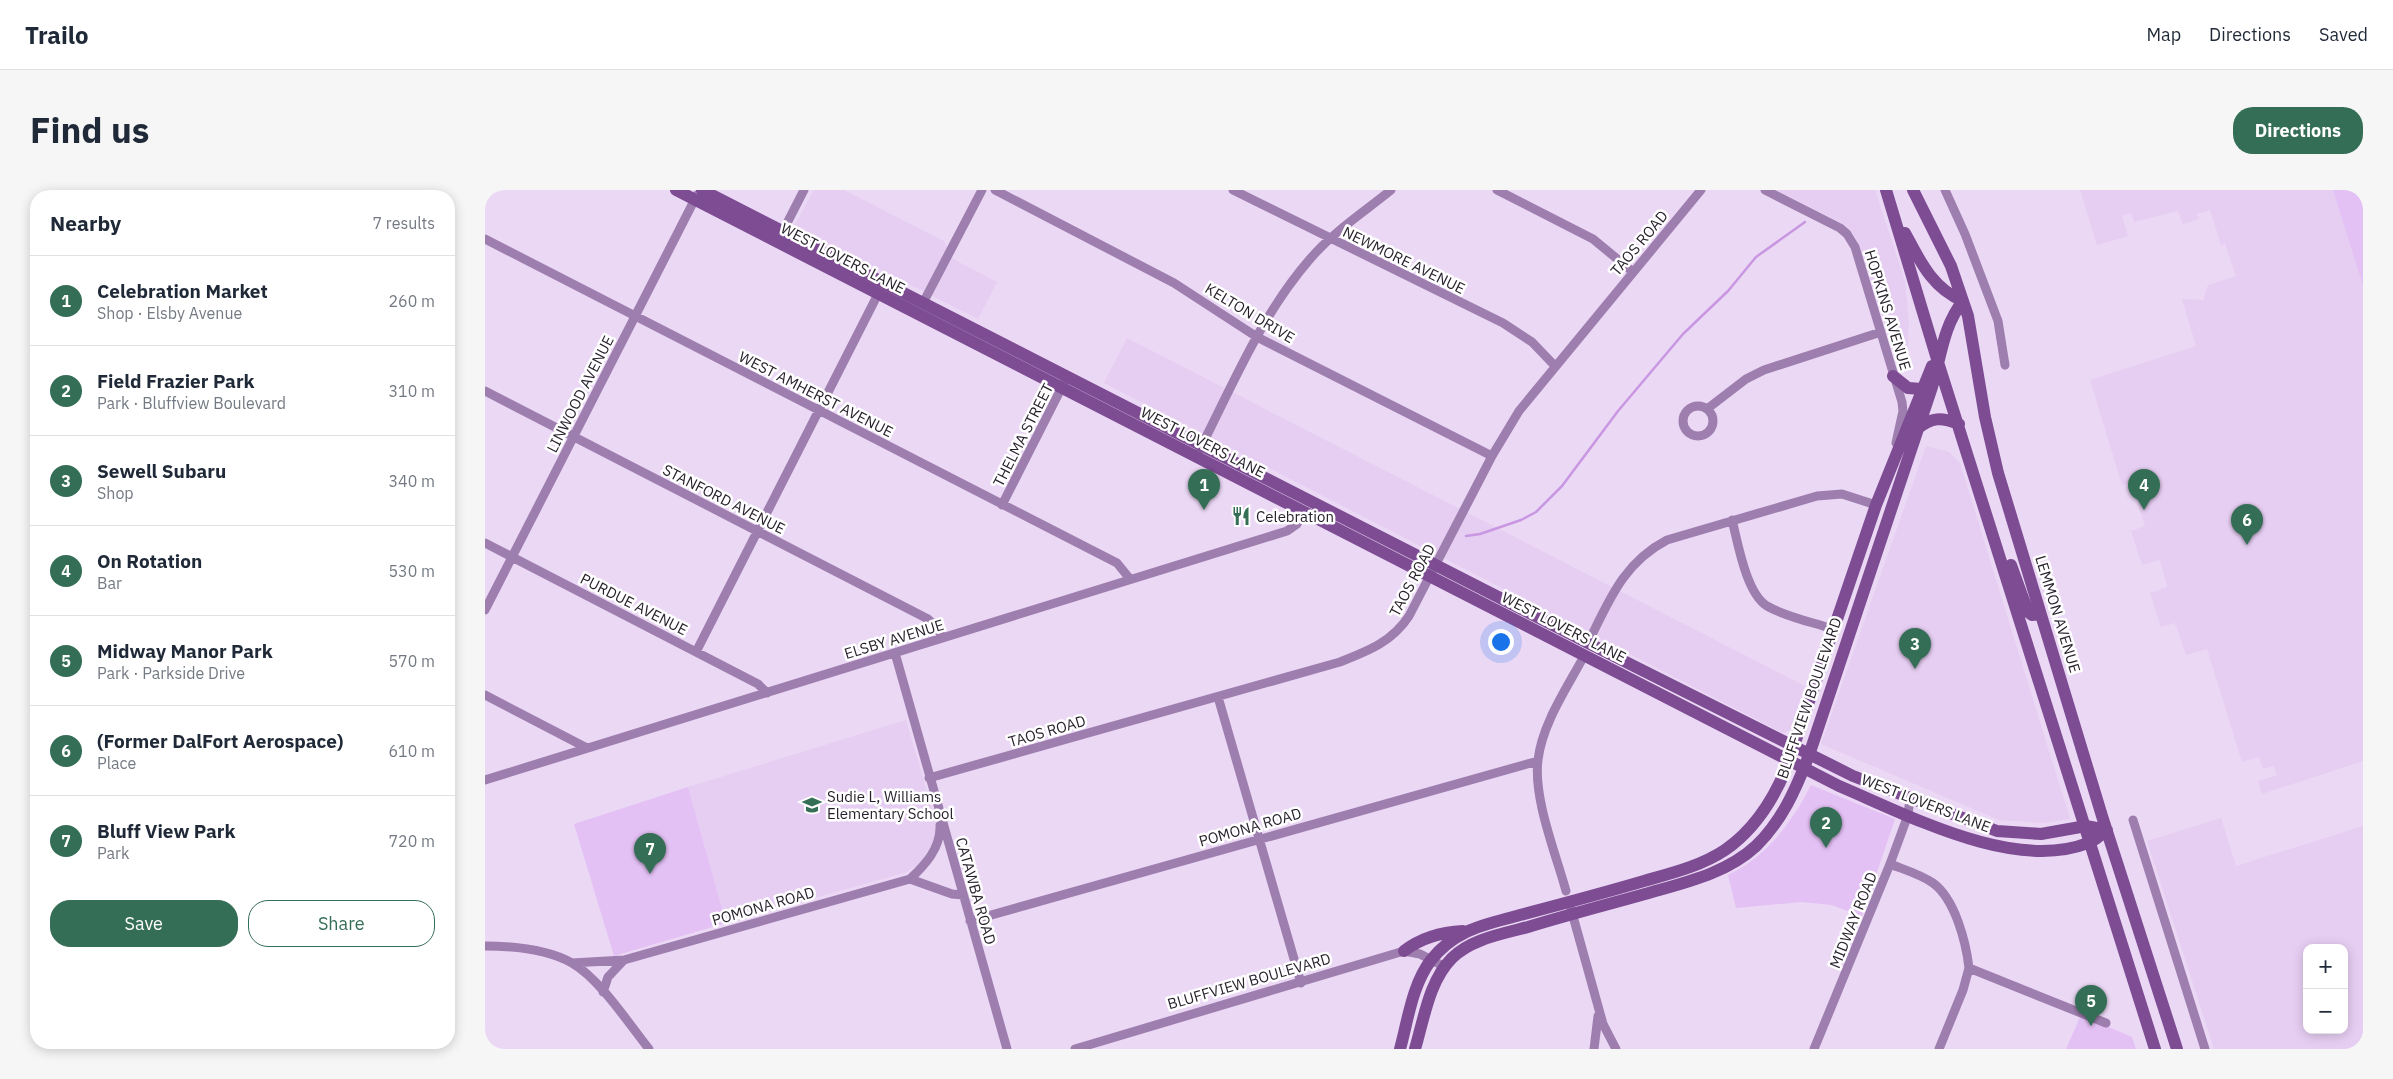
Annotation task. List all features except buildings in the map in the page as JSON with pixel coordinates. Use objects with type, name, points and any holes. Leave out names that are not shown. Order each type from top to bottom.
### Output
[{"type":"main road","name":"WEST LOVERS LANE","points":[[676,190],[699,193],[780,236],[878,294],[1065,382]]},
{"type":"main road","points":[[1886,190],[1893,208],[1937,359],[2155,1049]]},
{"type":"main road","name":"LEMMON AVENUE","points":[[1913,190],[1951,266],[1963,301],[1974,340],[1991,444],[2040,614],[2177,1049]]},
{"type":"main road","points":[[1893,208],[1925,271],[1939,286],[1963,301]]},
{"type":"main road","name":"WEST LOVERS LANE","points":[[780,236],[884,282],[1065,382],[1199,451],[1304,512],[1433,571]]},
{"type":"main road","points":[[878,294],[884,282]]},
{"type":"main road","name":"BLUFFVIEW BOULEVARD","points":[[1415,1049],[1429,997],[1445,967],[1464,948],[1569,903],[1694,880],[1739,858],[1755,847],[1781,816],[1809,755],[1889,510],[1932,387],[1937,359],[1953,316],[1963,301]]},
{"type":"main road","points":[[917,314],[923,303]]},
{"type":"main road","name":"BLUFFVIEW BOULEVARD","points":[[1400,1049],[1415,990],[1431,960],[1445,945],[1466,931],[1700,864],[1727,849],[1761,814],[1775,794],[1789,762],[1875,506],[1893,457],[1910,421],[1928,370],[1937,359]]},
{"type":"main road","points":[[1893,376],[1908,388],[1922,389]]},
{"type":"main road","points":[[1917,429],[1938,418],[1959,424]]},
{"type":"main road","name":"WEST LOVERS LANE","points":[[1199,451],[1310,500],[1433,571],[1586,650],[1789,762],[1965,838],[2003,848],[2049,850],[2090,843],[2107,830]]},
{"type":"main road","points":[[1304,512],[1310,500]]},
{"type":"main road","points":[[1875,506],[1889,510]]},
{"type":"main road","points":[[1999,553],[2012,567],[2028,612],[2032,615],[2040,614]]},
{"type":"main road","points":[[1833,629],[1848,634]]},
{"type":"main road","points":[[2031,652],[2050,645]]},
{"type":"main road","name":"WEST LOVERS LANE","points":[[1586,650],[1853,776],[1997,832],[2041,834],[2086,826],[2107,830]]},
{"type":"main road","points":[[1404,951],[1413,944],[1429,937],[1466,931]]},
{"type":"street","points":[[780,236],[804,190]]},
{"type":"street","points":[[923,303],[982,190]]},
{"type":"street","name":"KELTON DRIVE","points":[[995,190],[1174,283],[1257,337],[1492,456]]},
{"type":"street","name":"NEWMORE AVENUE","points":[[1233,190],[1503,323],[1532,342],[1555,366]]},
{"type":"street","points":[[1199,451],[1257,337],[1289,285],[1311,257],[1391,190]]},
{"type":"street","points":[[1497,190],[1593,239],[1633,272]]},
{"type":"street","name":"TAOS ROAD","points":[[929,778],[1340,662],[1381,645],[1402,628],[1492,456],[1519,411],[1701,190]]},
{"type":"street","name":"HOPKINS AVENUE","points":[[1765,190],[1847,234],[1855,247],[1903,411],[1893,457]]},
{"type":"street","points":[[1945,190],[1965,234],[1998,321],[2005,365]]},
{"type":"street","name":"LINWOOD AVENUE","points":[[485,610],[699,193]]},
{"type":"street","name":"WEST AMHERST AVENUE","points":[[485,239],[1117,563],[1130,578]]},
{"type":"street","points":[[697,652],[756,531],[878,294]]},
{"type":"street","points":[[1707,408],[1746,379],[1764,370],[1881,332]]},
{"type":"street","name":"THELMA STREET","points":[[1002,505],[1065,382]]},
{"type":"street","name":"STANFORD AVENUE","points":[[485,391],[928,619],[937,627],[942,638]]},
{"type":"street","points":[[1615,1049],[1607,1034],[1598,1008],[1539,795],[1538,760],[1551,720],[1617,587],[1637,561],[1651,549],[1667,540],[1829,494],[1842,494],[1875,506]]},
{"type":"street","name":"ELSBY AVENUE","points":[[485,780],[1130,578],[1287,531],[1297,524],[1304,512]]},
{"type":"street","points":[[1732,520],[1752,588],[1759,599],[1776,610],[1833,629]]},
{"type":"street","name":"PURDUE AVENUE","points":[[485,543],[758,684],[767,693]]},
{"type":"street","name":"CATAWBA ROAD","points":[[895,653],[1007,1049]]},
{"type":"street","points":[[485,695],[587,748]]},
{"type":"street","points":[[1218,697],[1301,983]]},
{"type":"street","name":"POMONA ROAD","points":[[970,921],[1538,760]]},
{"type":"street","name":"MIDWAY ROAD","points":[[1814,1049],[1890,864],[1908,814],[1911,798]]},
{"type":"street","points":[[940,812],[940,834],[935,848],[923,867],[910,879],[952,894],[963,895]]},
{"type":"street","points":[[2133,820],[2205,1049]]},
{"type":"street","points":[[1890,864],[1925,878],[1944,893],[1964,938],[1969,968],[1963,990],[1939,1049]]},
{"type":"street","name":"POMONA ROAD","points":[[572,963],[624,960],[910,879]]},
{"type":"street","points":[[485,946],[519,948],[572,963],[603,992],[649,1049]]},
{"type":"street","points":[[1404,951],[1412,951],[1445,967]]},
{"type":"street","name":"BLUFFVIEW BOULEVARD","points":[[1075,1049],[1404,951]]},
{"type":"street","points":[[603,992],[608,977],[624,960]]},
{"type":"street","points":[[1969,968],[2106,1023]]},
{"type":"street","points":[[1594,1049],[1598,1008]]},
{"type":"shaded area","points":[[814,190],[844,190],[944,241],[953,259],[997,282],[978,319],[794,226]]},
{"type":"shaded area","points":[[1776,190],[1875,190],[1905,281],[1909,324],[1907,358],[1895,356],[1856,238],[1840,222]]},
{"type":"shaded area","points":[[2080,190],[2363,190],[2363,761],[2262,794],[2258,781],[2277,775],[2274,766],[2263,769],[2259,757],[2242,762],[2207,649],[2186,655],[2175,623],[2161,627],[2150,593],[2167,587],[2160,560],[2142,565],[2131,531],[2145,526],[2131,483],[2122,485],[2090,380],[2196,346],[2182,299],[2203,300],[2208,285],[2236,276],[2225,244],[2221,245],[2210,210],[2197,214],[2199,219],[2183,224],[2178,211],[2134,222],[2131,213],[2122,216],[2128,236],[2097,245]]},
{"type":"shaded area","points":[[2333,190],[2357,190],[2363,208],[2363,286]]},
{"type":"shaded area","points":[[1127,338],[1805,686],[1790,730],[1783,733],[1104,383]]},
{"type":"shaded area","points":[[1926,446],[1949,452],[1960,463],[2070,819],[2043,823],[1999,820],[1821,744]]},
{"type":"shaded area","name":"Sudie L, Williams Elementary School","points":[[906,720],[936,822],[935,838],[920,863],[907,872],[726,923],[688,787]]},
{"type":"shaded area","points":[[1811,785],[1895,819],[1862,916],[1831,905],[1802,902],[1736,908],[1728,875],[1755,859],[1777,837],[1804,799]]},
{"type":"shaded area","points":[[688,787],[726,923],[614,956],[574,824]]},
{"type":"shaded area","points":[[2221,818],[2236,866],[2363,826],[2363,1049],[2214,1049],[2147,841]]},
{"type":"shaded area","points":[[2081,1015],[2132,1037],[2136,1049],[2066,1049]]},
{"type":"waterway","points":[[1466,536],[1480,534],[1521,520],[1536,512],[1562,486],[1618,411],[1683,334],[1728,291],[1756,257],[1805,222]]},
{"type":"place","name":"Celebration Market","points":[[1204,510]]},
{"type":"place","name":"On Rotation","points":[[2144,510]]},
{"type":"place","name":"Celebration","points":[[1241,516]]},
{"type":"place","name":"(Former DalFort Aerospace)","points":[[2247,545]]},
{"type":"place","name":"Sewell Subaru","points":[[1915,669]]},
{"type":"place","name":"Sudie L, Williams Elementary School","points":[[812,805]]},
{"type":"place","name":"Field Frazier Park","points":[[1826,848]]},
{"type":"place","name":"Bluff View Park","points":[[650,874]]},
{"type":"place","name":"Midway Manor Park","points":[[2091,1026]]}]
